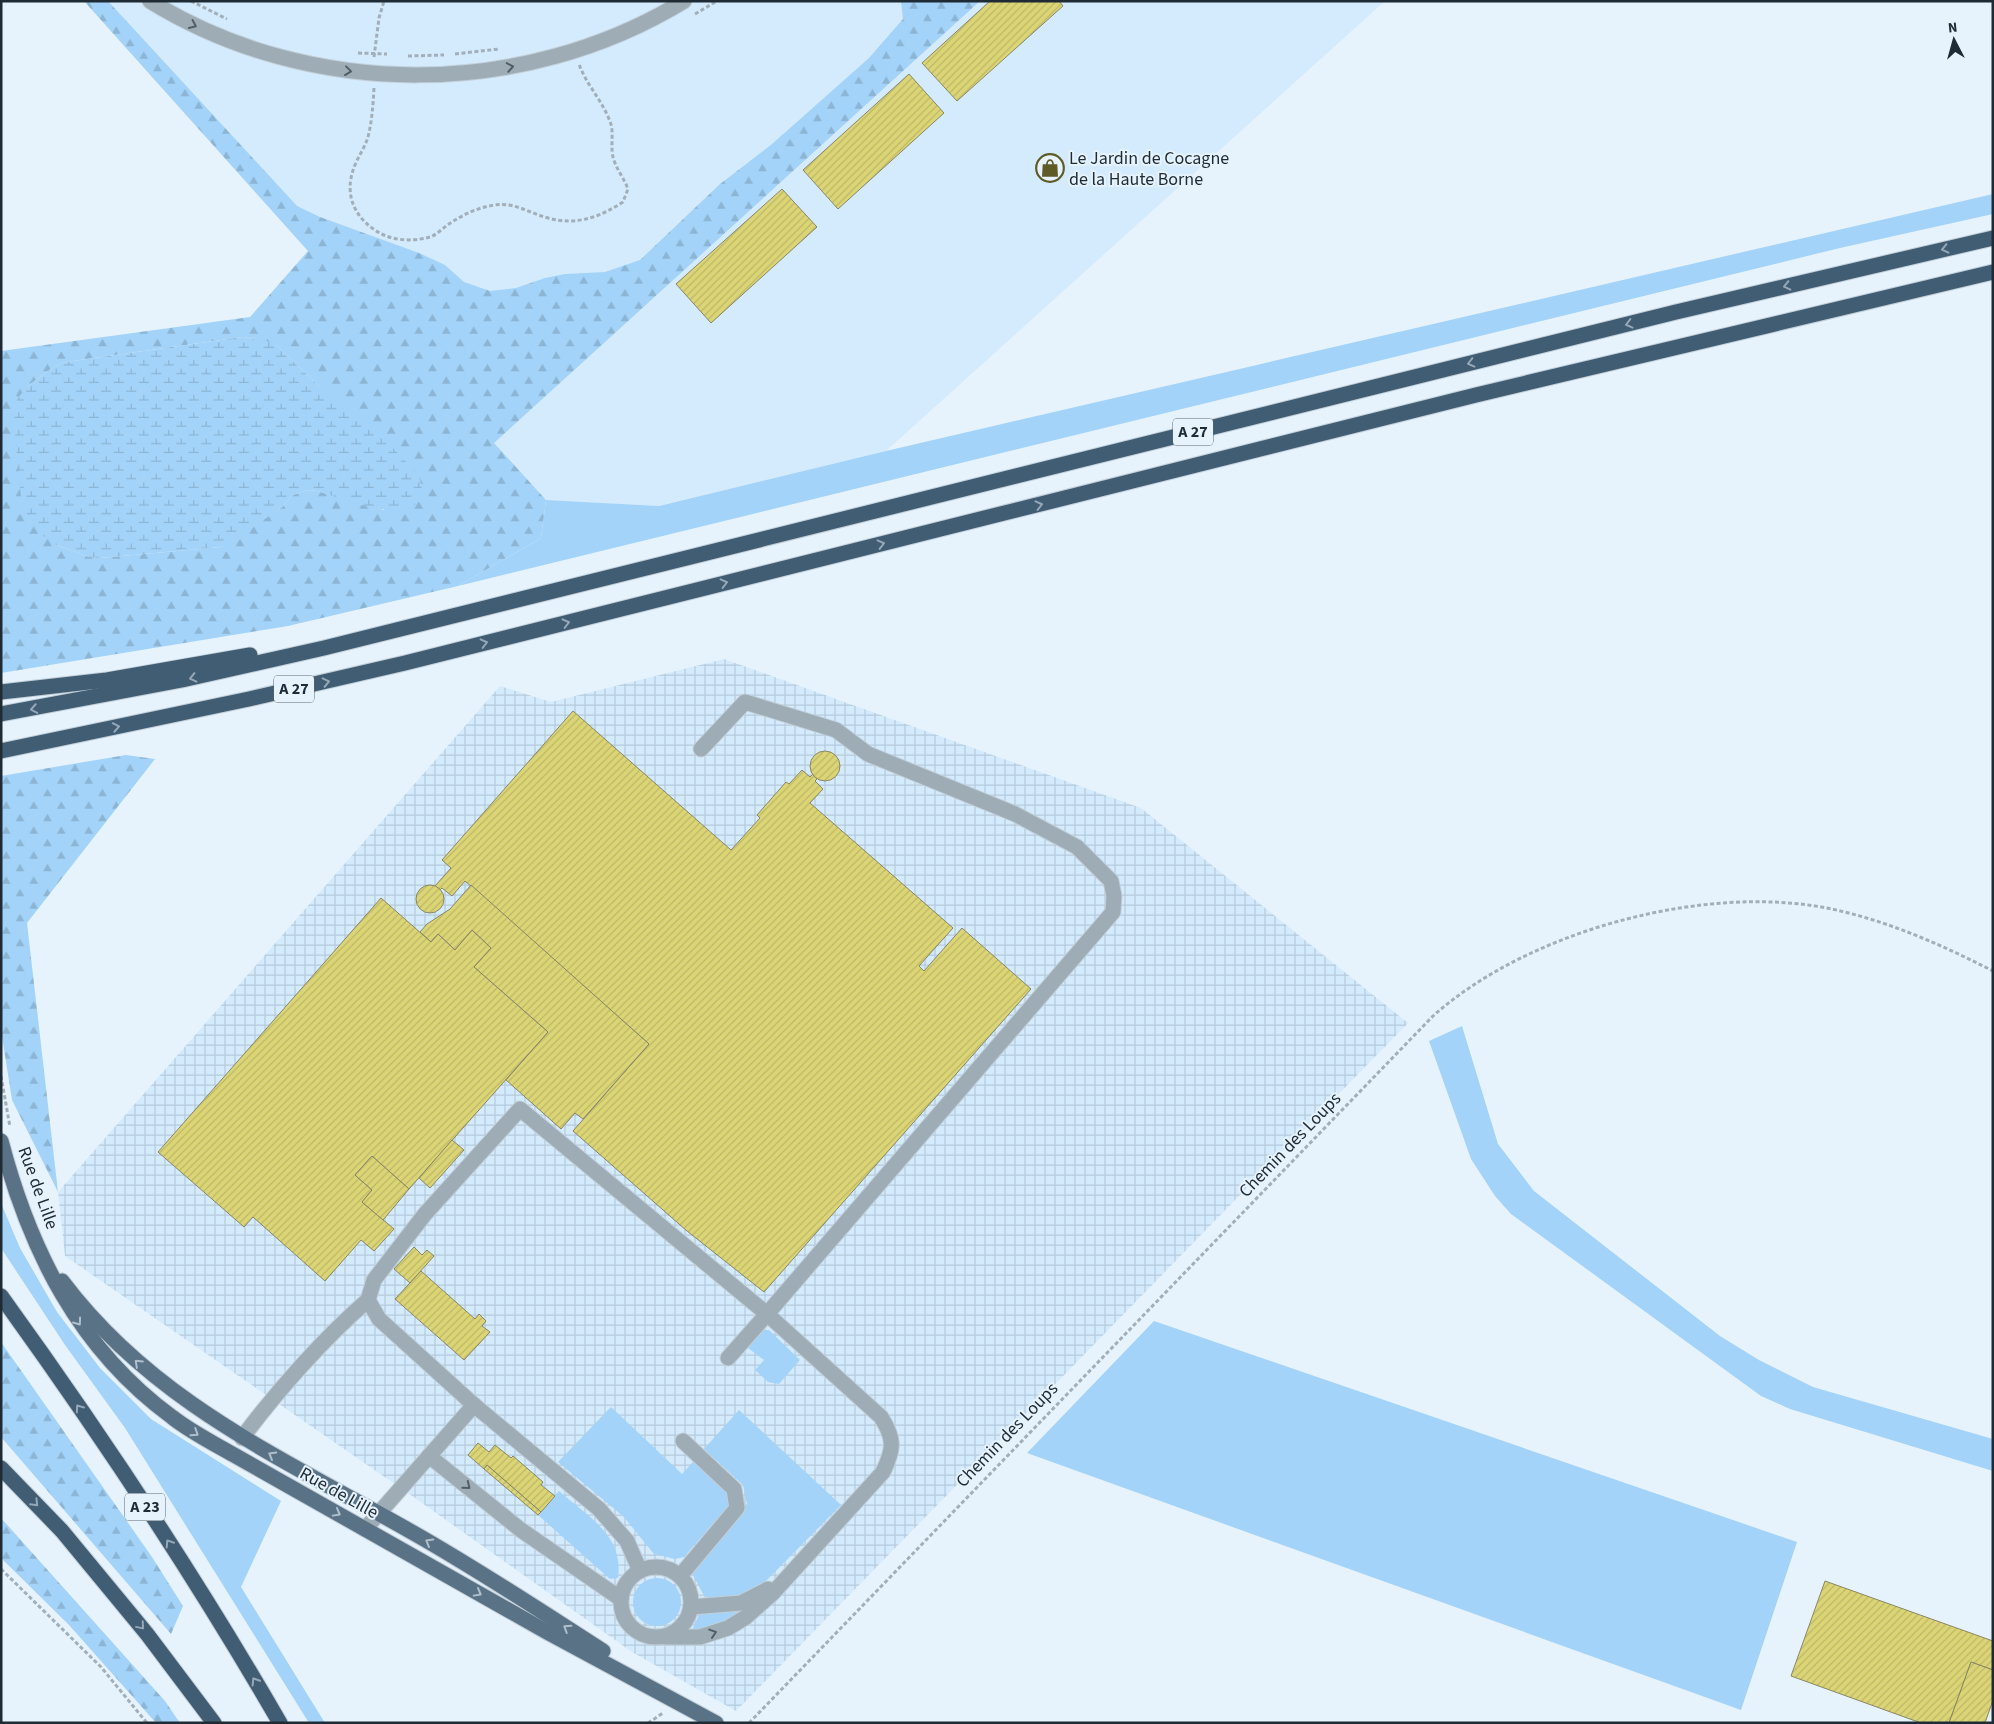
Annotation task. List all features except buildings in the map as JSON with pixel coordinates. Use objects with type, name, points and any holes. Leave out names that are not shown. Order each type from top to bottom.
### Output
[{"type":"highway","name":"A 27","points":[[1,714],[182,680],[394,631],[1676,312],[1993,238]]},
{"type":"highway","name":"A 27","points":[[1,749],[249,700],[405,663],[1476,395],[1993,272]]},
{"type":"highway","points":[[1,692],[107,680],[394,631]]},
{"type":"highway","name":"A 23","points":[[1,1296],[93,1427],[176,1554],[280,1723]]},
{"type":"highway","points":[[1,1468],[62,1531],[148,1634],[214,1723]]},
{"type":"main road","name":"Rue de Lille","points":[[6,1137],[16,1192],[59,1290],[77,1320],[102,1352],[143,1394],[200,1436],[547,1632],[716,1723]]},
{"type":"main road","name":"Rue de Lille","points":[[39,1248],[74,1296],[138,1364],[183,1400],[242,1438],[488,1578],[681,1703]]},
{"type":"street","points":[[150,1],[205,30],[251,48],[331,68],[415,75],[477,72],[527,64],[575,52],[627,32],[684,1]]},
{"type":"street","points":[[702,749],[745,702],[836,730],[868,754],[1015,814],[1076,847],[1111,881],[1114,896],[1113,912],[728,1358]]},
{"type":"street","points":[[242,1438],[288,1383],[353,1313],[368,1300],[374,1280],[425,1214],[520,1108],[767,1314],[881,1417],[892,1440],[891,1455],[883,1472],[780,1582],[761,1605],[728,1628],[700,1637],[652,1638],[640,1634],[630,1627],[624,1616],[621,1599],[628,1581],[648,1567],[661,1567],[672,1570],[680,1576],[689,1588],[692,1607],[685,1624],[676,1632],[665,1637]]},
{"type":"street","points":[[368,1300],[379,1320],[474,1405],[599,1510],[627,1541],[640,1571]]},
{"type":"street","points":[[365,1529],[474,1405]]},
{"type":"street","points":[[680,1576],[736,1508],[734,1489],[683,1441]]},
{"type":"street","points":[[429,1456],[521,1530],[621,1599]]},
{"type":"street","points":[[692,1607],[741,1603],[780,1582]]},
{"type":"path","points":[[191,1],[235,22]]},
{"type":"path","points":[[384,1],[379,18],[375,53],[371,124],[367,140],[351,179],[352,206],[366,224],[379,233],[413,240],[432,236],[461,216],[478,208],[495,205],[517,206],[548,218],[569,221],[589,219],[623,202],[628,189],[613,156],[613,128],[602,104],[584,79],[575,52]]},
{"type":"path","points":[[406,56],[451,54],[506,48]]},
{"type":"path","points":[[350,52],[390,55]]},
{"type":"path","name":"Chemin des Loups","points":[[749,1723],[1433,1016],[1477,981],[1541,948],[1580,932],[1667,910],[1760,902],[1826,908],[1888,924],[1953,950],[1993,971]]},
{"type":"path","points":[[1,1076],[6,1137]]},
{"type":"path","points":[[1,1569],[101,1667],[147,1723]]},
{"type":"shaded area","points":[[84,1],[1385,1],[886,451],[658,506],[546,500],[308,251]]},
{"type":"shaded area","points":[[724,659],[1141,808],[1408,1023],[736,1711],[632,1652],[415,1498],[65,1256],[58,1192],[500,686],[551,702]]},
{"type":"green space","points":[[84,1],[108,1],[297,206],[320,217],[419,253],[445,265],[464,282],[490,291],[516,288],[545,278],[565,274],[605,272],[640,260],[720,184],[772,144],[869,58],[903,19],[901,1],[980,1],[494,443],[546,500],[541,538],[458,586],[288,626],[1,673],[1,351],[250,317],[308,251]],"holes":[[[242,337],[277,346],[319,386],[384,510],[317,491],[307,490],[293,495],[282,507],[221,547],[100,558],[89,557],[57,545],[28,386],[55,366],[66,362]]]},
{"type":"green space","points":[[1993,194],[1993,214],[1840,248],[458,586],[541,538],[546,500],[659,506],[886,451]]},
{"type":"green space","points":[[242,337],[267,341],[277,346],[319,386],[368,422],[419,475],[422,489],[416,504],[394,510],[381,509],[368,507],[317,491],[307,490],[293,495],[282,507],[235,540],[221,547],[100,558],[89,557],[57,545],[43,536],[30,521],[21,498],[14,421],[17,399],[28,386],[55,366],[66,362]]},
{"type":"green space","points":[[126,755],[155,759],[27,923],[58,1192],[12,1100],[1,1030],[1,776]]},
{"type":"green space","points":[[1462,1026],[1498,1144],[1534,1191],[1720,1336],[1759,1360],[1813,1387],[1993,1439],[1993,1471],[1790,1409],[1761,1396],[1511,1214],[1495,1196],[1471,1159],[1429,1041]]},
{"type":"green space","points":[[1,1203],[20,1248],[57,1312],[100,1368],[151,1419],[281,1501],[241,1587],[325,1723],[309,1723],[125,1428],[65,1345],[1,1248]]},
{"type":"green space","points":[[1154,1321],[1797,1542],[1741,1710],[1027,1453]]},
{"type":"green space","points":[[763,1330],[769,1330],[800,1360],[779,1384],[768,1382],[755,1370],[764,1360],[748,1348]]},
{"type":"green space","points":[[1,1342],[152,1557],[183,1606],[171,1634],[1,1437]]},
{"type":"green space","points":[[611,1407],[682,1474],[693,1462],[730,1492],[730,1504],[684,1557],[675,1559],[654,1554],[624,1517],[558,1462]]},
{"type":"green space","points":[[739,1410],[841,1505],[761,1586],[741,1597],[709,1599],[703,1594],[693,1575],[693,1570],[747,1504],[743,1485],[704,1449]]},
{"type":"green space","points":[[559,1491],[602,1528],[610,1538],[618,1563],[618,1578],[610,1579],[538,1515]]},
{"type":"green space","points":[[1,1518],[165,1701],[180,1723],[156,1723],[69,1625],[1,1558]]},
{"type":"green space","points":[[652,1578],[662,1578],[674,1585],[681,1597],[681,1607],[674,1619],[662,1626],[652,1626],[644,1622],[637,1615],[633,1607],[633,1597],[637,1589],[644,1582]]},
{"type":"green space","points":[[749,1609],[720,1626],[692,1631],[700,1612]]},
{"type":"place","name":"Le Jardin de Cocagne de la Haute Borne","points":[[1050,168]]}]
